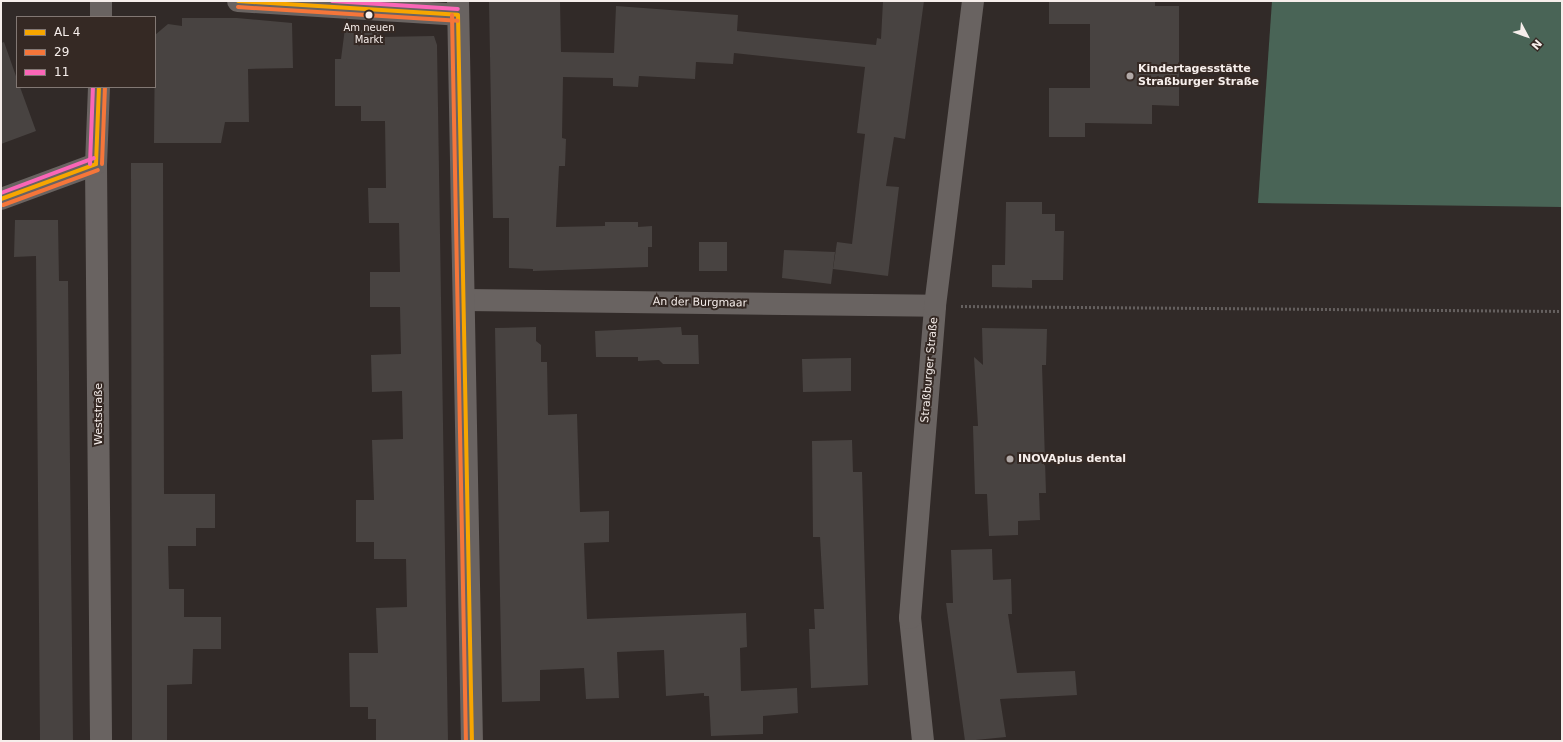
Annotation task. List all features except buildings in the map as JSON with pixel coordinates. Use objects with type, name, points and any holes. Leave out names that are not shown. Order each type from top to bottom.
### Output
[{"type":"street","points":[[101,1],[101,16]]},
{"type":"street","points":[[238,1],[458,8],[465,300],[472,741]]},
{"type":"street","name":"Straßburger Straße","points":[[923,741],[910,618],[935,306],[973,1]]},
{"type":"street","name":"Weststraße","points":[[99,88],[96,164],[101,741]]},
{"type":"street","points":[[1,199],[96,164]]},
{"type":"street","name":"An der Burgmaar","points":[[465,300],[935,306]]},
{"type":"path","points":[[935,306],[1562,311]]},
{"type":"green space","points":[[1272,1],[1562,1],[1562,207],[1258,203]]},
{"type":"transit line","points":[[238,1],[458,15]]},
{"type":"transit line","name":"11","points":[[332,1],[458,9]]},
{"type":"transit line","name":"29","points":[[238,7],[458,21]]},
{"type":"transit line","name":"29","points":[[452,15],[466,741]]},
{"type":"transit line","points":[[458,15],[472,741]]},
{"type":"transit line","name":"11","points":[[90,164],[93,88]]},
{"type":"transit line","points":[[96,164],[99,88]]},
{"type":"transit line","name":"29","points":[[102,164],[105,88]]},
{"type":"transit line","name":"11","points":[[1,193],[94,158]]},
{"type":"transit line","points":[[1,199],[96,164]]},
{"type":"transit line","name":"29","points":[[3,205],[98,170]]},
{"type":"place","name":"Am neuen Markt","points":[[369,15]]},
{"type":"place","name":"Kindertagesstätte Straßburger Straße","points":[[1130,76]]},
{"type":"place","name":"INOVAplus dental","points":[[1010,459]]}]
